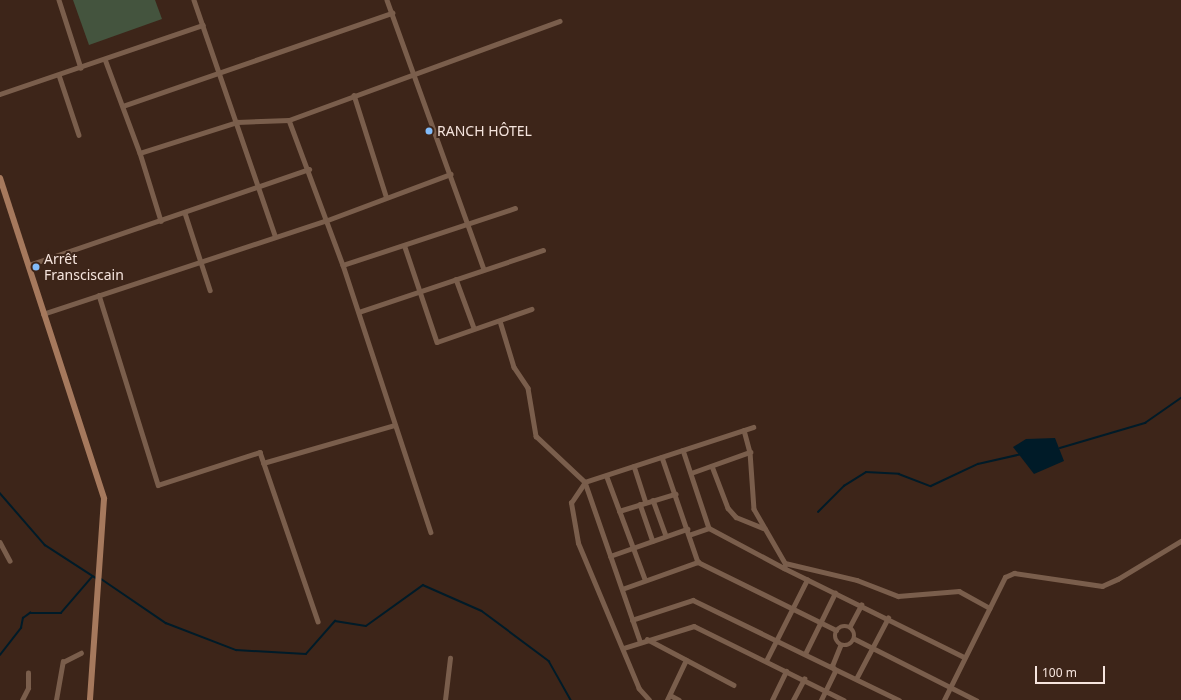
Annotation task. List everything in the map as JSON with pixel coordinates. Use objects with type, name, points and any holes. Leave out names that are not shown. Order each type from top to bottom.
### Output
[{"type":"street","points":[[59,0],[81,68]]},
{"type":"street","points":[[194,0],[220,71],[275,236]]},
{"type":"street","points":[[387,0],[451,174],[484,270]]},
{"type":"street","points":[[123,106],[220,71],[392,13]]},
{"type":"street","points":[[140,152],[236,122],[289,120],[414,72],[559,21]]},
{"type":"street","points":[[0,94],[81,68],[202,25]]},
{"type":"street","points":[[106,59],[140,152],[161,221]]},
{"type":"street","points":[[59,75],[79,135]]},
{"type":"street","points":[[354,95],[386,196]]},
{"type":"street","points":[[289,120],[309,169],[325,221],[343,265],[395,425],[432,532]]},
{"type":"street","points":[[28,265],[186,213],[309,169]]},
{"type":"street","points":[[43,314],[275,236],[325,221],[386,196],[451,174]]},
{"type":"street","points":[[0,178],[104,499],[100,578],[90,700]]},
{"type":"street","points":[[343,265],[405,247],[515,208]]},
{"type":"street","points":[[186,213],[210,290]]},
{"type":"street","points":[[405,247],[437,342],[531,309]]},
{"type":"street","points":[[359,312],[544,250]]},
{"type":"street","points":[[456,279],[474,328]]},
{"type":"street","points":[[99,295],[158,485],[260,452],[318,622]]},
{"type":"street","points":[[500,320],[514,367],[528,388],[536,436],[585,482],[640,642]]},
{"type":"street","points":[[263,463],[395,425]]},
{"type":"street","points":[[649,700],[639,689],[624,648],[578,543],[572,520],[571,503],[585,482],[607,477],[634,466],[753,427]]},
{"type":"street","points":[[744,430],[750,452],[754,509],[785,566]]},
{"type":"street","points":[[683,450],[710,528],[785,566],[807,580],[888,618],[964,657]]},
{"type":"street","points":[[691,473],[750,452]]},
{"type":"street","points":[[662,457],[698,562],[820,624],[836,630]]},
{"type":"street","points":[[634,466],[646,502]]},
{"type":"street","points":[[712,466],[728,508],[736,517],[765,529]]},
{"type":"street","points":[[607,477],[645,580]]},
{"type":"street","points":[[619,511],[675,494]]},
{"type":"street","points":[[653,500],[666,536]]},
{"type":"street","points":[[640,504],[653,541]]},
{"type":"street","points":[[689,535],[710,528]]},
{"type":"street","points":[[610,556],[632,547],[687,529]]},
{"type":"street","points":[[944,700],[964,657],[1009,575],[1102,586],[1118,580],[1181,541]]},
{"type":"street","points":[[0,542],[10,561]]},
{"type":"street","points":[[622,589],[698,562]]},
{"type":"street","points":[[785,566],[857,580],[898,596],[959,591],[990,608]]},
{"type":"street","points":[[766,661],[807,580]]},
{"type":"street","points":[[805,654],[835,593]]},
{"type":"street","points":[[632,620],[693,600],[776,641],[832,666],[899,700]]},
{"type":"street","points":[[850,626],[861,606]]},
{"type":"street","points":[[856,679],[888,618]]},
{"type":"street","points":[[842,625],[850,626],[855,632],[855,640],[849,646],[840,646],[835,639],[836,630],[842,625]]},
{"type":"street","points":[[624,648],[647,639],[694,626],[844,700]]},
{"type":"street","points":[[647,639],[734,685]]},
{"type":"street","points":[[855,640],[951,686],[976,700]]},
{"type":"street","points":[[832,666],[840,646]]},
{"type":"street","points":[[56,700],[63,662],[81,653]]},
{"type":"street","points":[[445,700],[450,658]]},
{"type":"street","points":[[667,700],[686,660]]},
{"type":"street","points":[[821,700],[835,671],[832,666]]},
{"type":"street","points":[[772,700],[786,671]]},
{"type":"street","points":[[22,700],[28,688],[28,673]]},
{"type":"street","points":[[793,700],[804,679]]},
{"type":"street","points":[[670,695],[679,700]]},
{"type":"green space","points":[[73,0],[155,0],[162,19],[89,45]]},
{"type":"water","points":[[1055,438],[1064,461],[1034,474],[1013,447],[1026,439]]},
{"type":"waterway","points":[[1060,448],[1145,423],[1181,398]]},
{"type":"waterway","points":[[818,512],[844,486],[866,472],[899,474],[931,486],[978,464],[1022,454]]},
{"type":"waterway","points":[[0,493],[45,545],[96,578]]},
{"type":"waterway","points":[[0,655],[21,628],[23,618],[30,613],[61,613],[92,577]]},
{"type":"waterway","points":[[100,578],[166,623],[236,650],[306,654],[335,621],[366,626],[423,585],[482,611],[549,661],[571,700]]},
{"type":"place","name":"RANCH HÔTEL","points":[[429,131]]},
{"type":"place","name":"Arrêt Fransciscain","points":[[36,267]]}]
